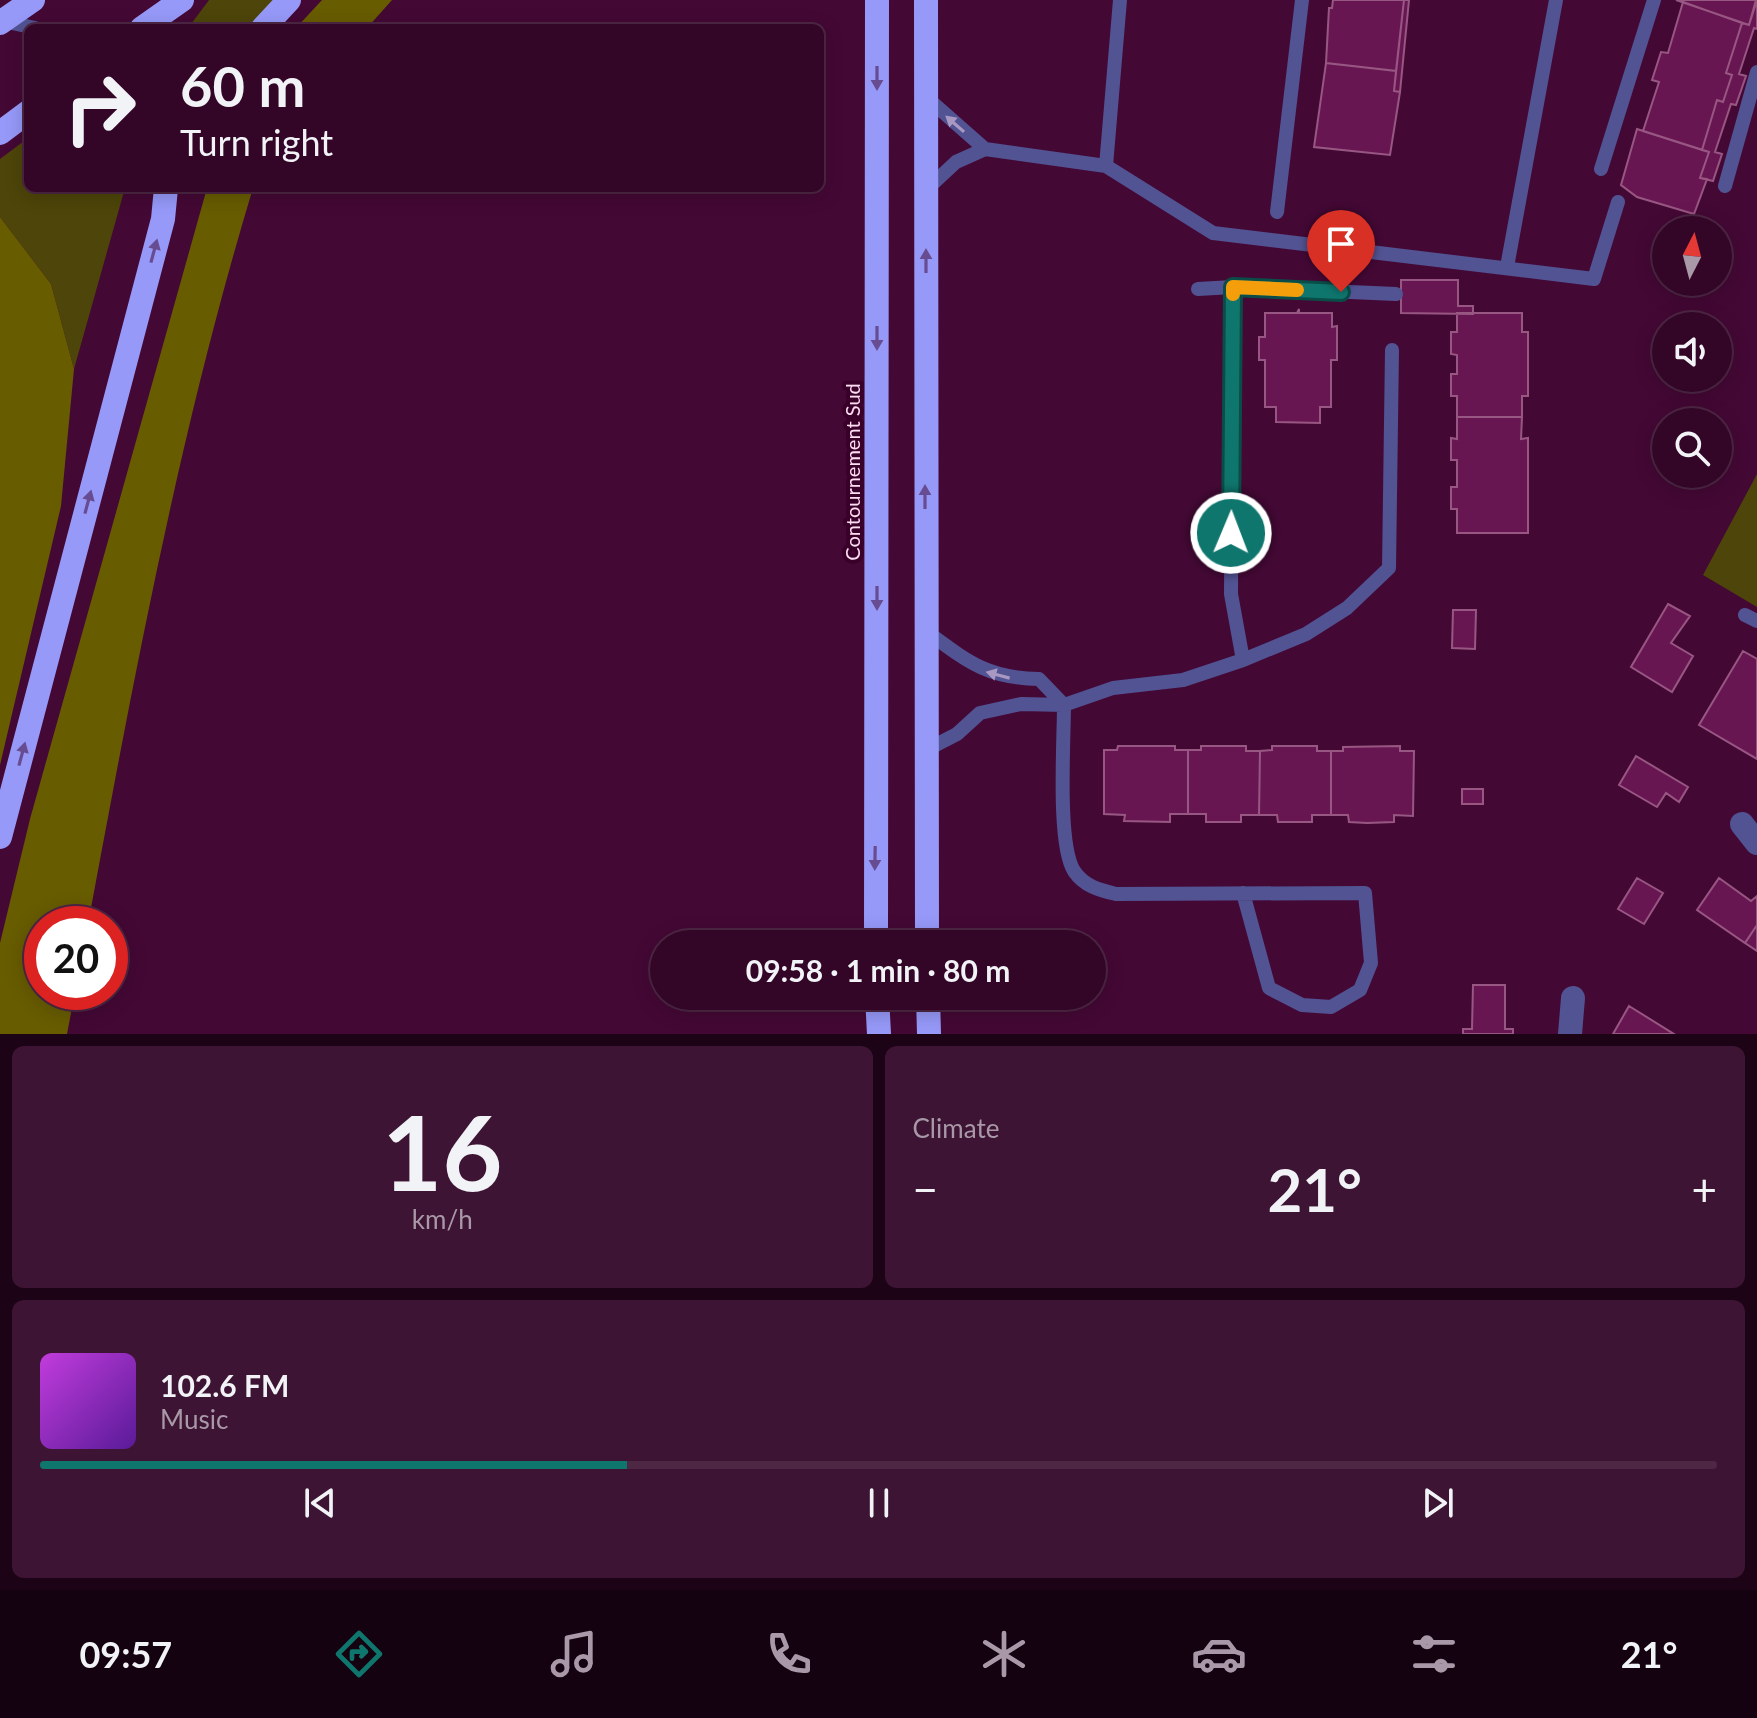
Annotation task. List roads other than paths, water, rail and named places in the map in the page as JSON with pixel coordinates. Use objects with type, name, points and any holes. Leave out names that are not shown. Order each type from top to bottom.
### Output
[{"type":"highway","points":[[2,22],[33,0]]},
{"type":"highway","points":[[148,24],[184,0]]},
{"type":"highway","points":[[175,24],[184,0]]},
{"type":"highway","points":[[267,24],[289,0]]},
{"type":"highway","name":"Contournement Sud","points":[[876,930],[877,0]]},
{"type":"highway","points":[[926,0],[927,930]]},
{"type":"highway","points":[[0,133],[24,115]]},
{"type":"highway","points":[[0,837],[163,219],[166,192]]},
{"type":"highway","points":[[163,219],[176,192]]},
{"type":"highway","points":[[878,1010],[879,1034]]},
{"type":"highway","points":[[928,1010],[929,1034]]},
{"type":"street","points":[[1570,1034],[1573,998]]},
{"type":"lane","points":[[1106,166],[1120,0]]},
{"type":"lane","points":[[1277,212],[1302,0]]},
{"type":"lane","points":[[1507,267],[1556,0]]},
{"type":"lane","points":[[1601,169],[1654,0]]},
{"type":"lane","points":[[2,22],[24,26]]},
{"type":"lane","points":[[1725,186],[1757,72]]},
{"type":"lane","points":[[926,97],[985,149]]},
{"type":"lane","points":[[926,190],[956,162],[985,149],[1106,166],[1213,233],[1594,279],[1618,202]]},
{"type":"lane","points":[[1233,287],[1231,594],[1243,660]]},
{"type":"lane","points":[[1198,289],[1233,287],[1396,294]]},
{"type":"lane","points":[[926,750],[957,734],[980,713],[1021,704],[1064,705],[1113,688],[1183,680],[1306,634],[1347,608],[1389,568],[1392,350]]},
{"type":"lane","points":[[925,631],[979,670],[1010,679],[1039,679],[1064,705],[1065,845],[1074,870],[1094,889],[1116,894],[1243,893],[1365,893],[1371,963],[1360,990],[1331,1007],[1302,1005],[1269,988],[1243,893]]}]
